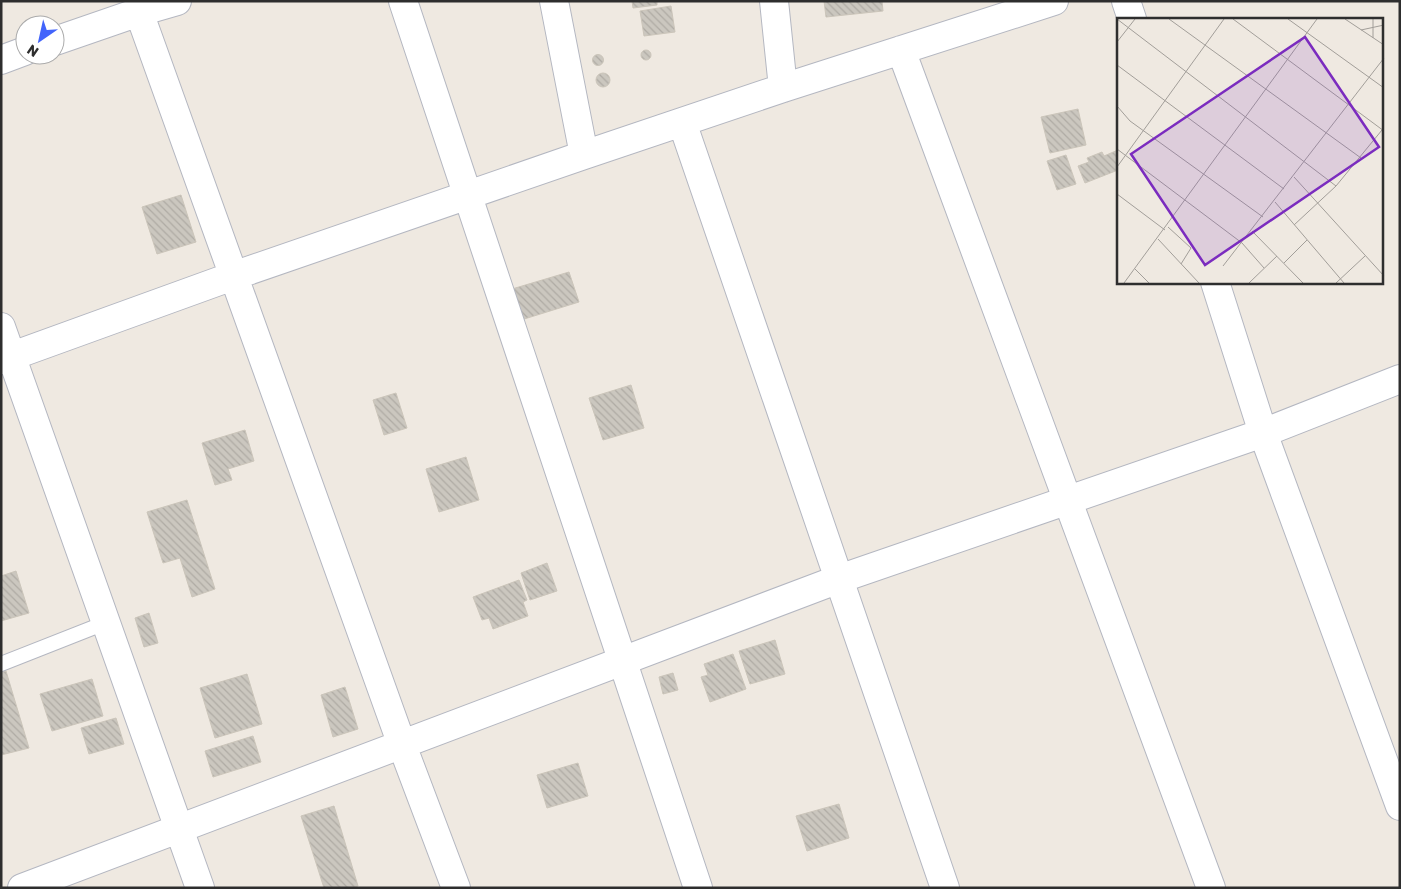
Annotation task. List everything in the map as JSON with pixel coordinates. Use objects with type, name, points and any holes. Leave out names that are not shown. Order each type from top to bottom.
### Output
[{"type":"street","points":[[65,38],[177,1]]},
{"type":"street","points":[[403,1],[698,888]]},
{"type":"street","points":[[554,1],[584,155]]},
{"type":"street","points":[[774,1],[783,88]]},
{"type":"street","points":[[6,358],[233,276],[467,195],[901,50],[1012,7],[1054,1]]},
{"type":"street","points":[[1126,1],[1132,18]]},
{"type":"street","points":[[139,12],[402,745],[456,888]]},
{"type":"street","points":[[901,50],[1211,888]]},
{"type":"street","points":[[1,60],[15,55]]},
{"type":"street","points":[[682,122],[945,888]]},
{"type":"street","points":[[1217,284],[1263,433],[1400,806]]},
{"type":"street","points":[[1,327],[6,358],[105,623],[200,888]]},
{"type":"street","points":[[22,888],[622,662],[838,578],[1263,433],[1400,378]]},
{"type":"lane","points":[[1,664],[105,623]]},
{"type":"building","points":[[632,1],[657,1],[657,5],[633,8]]},
{"type":"building","points":[[824,1],[882,1],[883,11],[826,17]]},
{"type":"building","points":[[671,6],[675,32],[644,36],[640,11]]},
{"type":"building","points":[[644,50],[648,50],[651,55],[650,59],[644,60],[641,57],[641,53]]},
{"type":"building","points":[[598,54],[604,60],[598,66],[592,60]]},
{"type":"building","points":[[603,73],[608,75],[610,80],[608,85],[603,87],[598,85],[596,80],[598,75]]},
{"type":"building","points":[[1078,109],[1086,145],[1050,153],[1041,117]]},
{"type":"building","points":[[1117,150],[1117,170],[1085,183],[1078,166],[1089,162],[1087,158],[1102,152],[1104,156]]},
{"type":"building","points":[[1066,155],[1076,184],[1057,190],[1047,161]]},
{"type":"building","points":[[181,195],[196,242],[157,254],[142,207]]},
{"type":"building","points":[[569,272],[579,302],[521,320],[512,289]]},
{"type":"building","points":[[631,385],[644,428],[603,440],[589,398]]},
{"type":"building","points":[[396,393],[407,428],[384,435],[373,400]]},
{"type":"building","points":[[245,430],[254,461],[228,469],[232,480],[215,485],[202,443]]},
{"type":"building","points":[[466,457],[479,500],[439,512],[426,469]]},
{"type":"building","points":[[187,500],[215,589],[192,597],[180,558],[163,563],[147,512]]},
{"type":"building","points":[[547,563],[557,591],[530,600],[521,573]]},
{"type":"building","points":[[16,571],[29,613],[1,621],[1,576]]},
{"type":"building","points":[[519,580],[527,600],[523,602],[528,616],[493,629],[489,618],[482,620],[473,597]]},
{"type":"building","points":[[149,613],[158,643],[144,647],[135,618]]},
{"type":"building","points":[[775,640],[785,674],[750,684],[739,651]]},
{"type":"building","points":[[733,654],[746,689],[710,702],[701,677],[708,675],[704,664]]},
{"type":"building","points":[[6,671],[29,748],[1,755],[1,672]]},
{"type":"building","points":[[673,673],[678,690],[663,694],[659,677]]},
{"type":"building","points":[[247,674],[262,724],[215,738],[200,688]]},
{"type":"building","points":[[92,679],[103,716],[52,731],[40,694]]},
{"type":"building","points":[[345,687],[358,729],[333,737],[321,695]]},
{"type":"building","points":[[116,718],[124,744],[89,754],[81,728]]},
{"type":"building","points":[[253,736],[261,762],[213,777],[205,751]]},
{"type":"building","points":[[578,763],[588,796],[547,808],[537,775]]},
{"type":"building","points":[[839,804],[849,838],[807,851],[796,816]]},
{"type":"building","points":[[334,806],[358,886],[351,888],[324,888],[301,816]]}]
